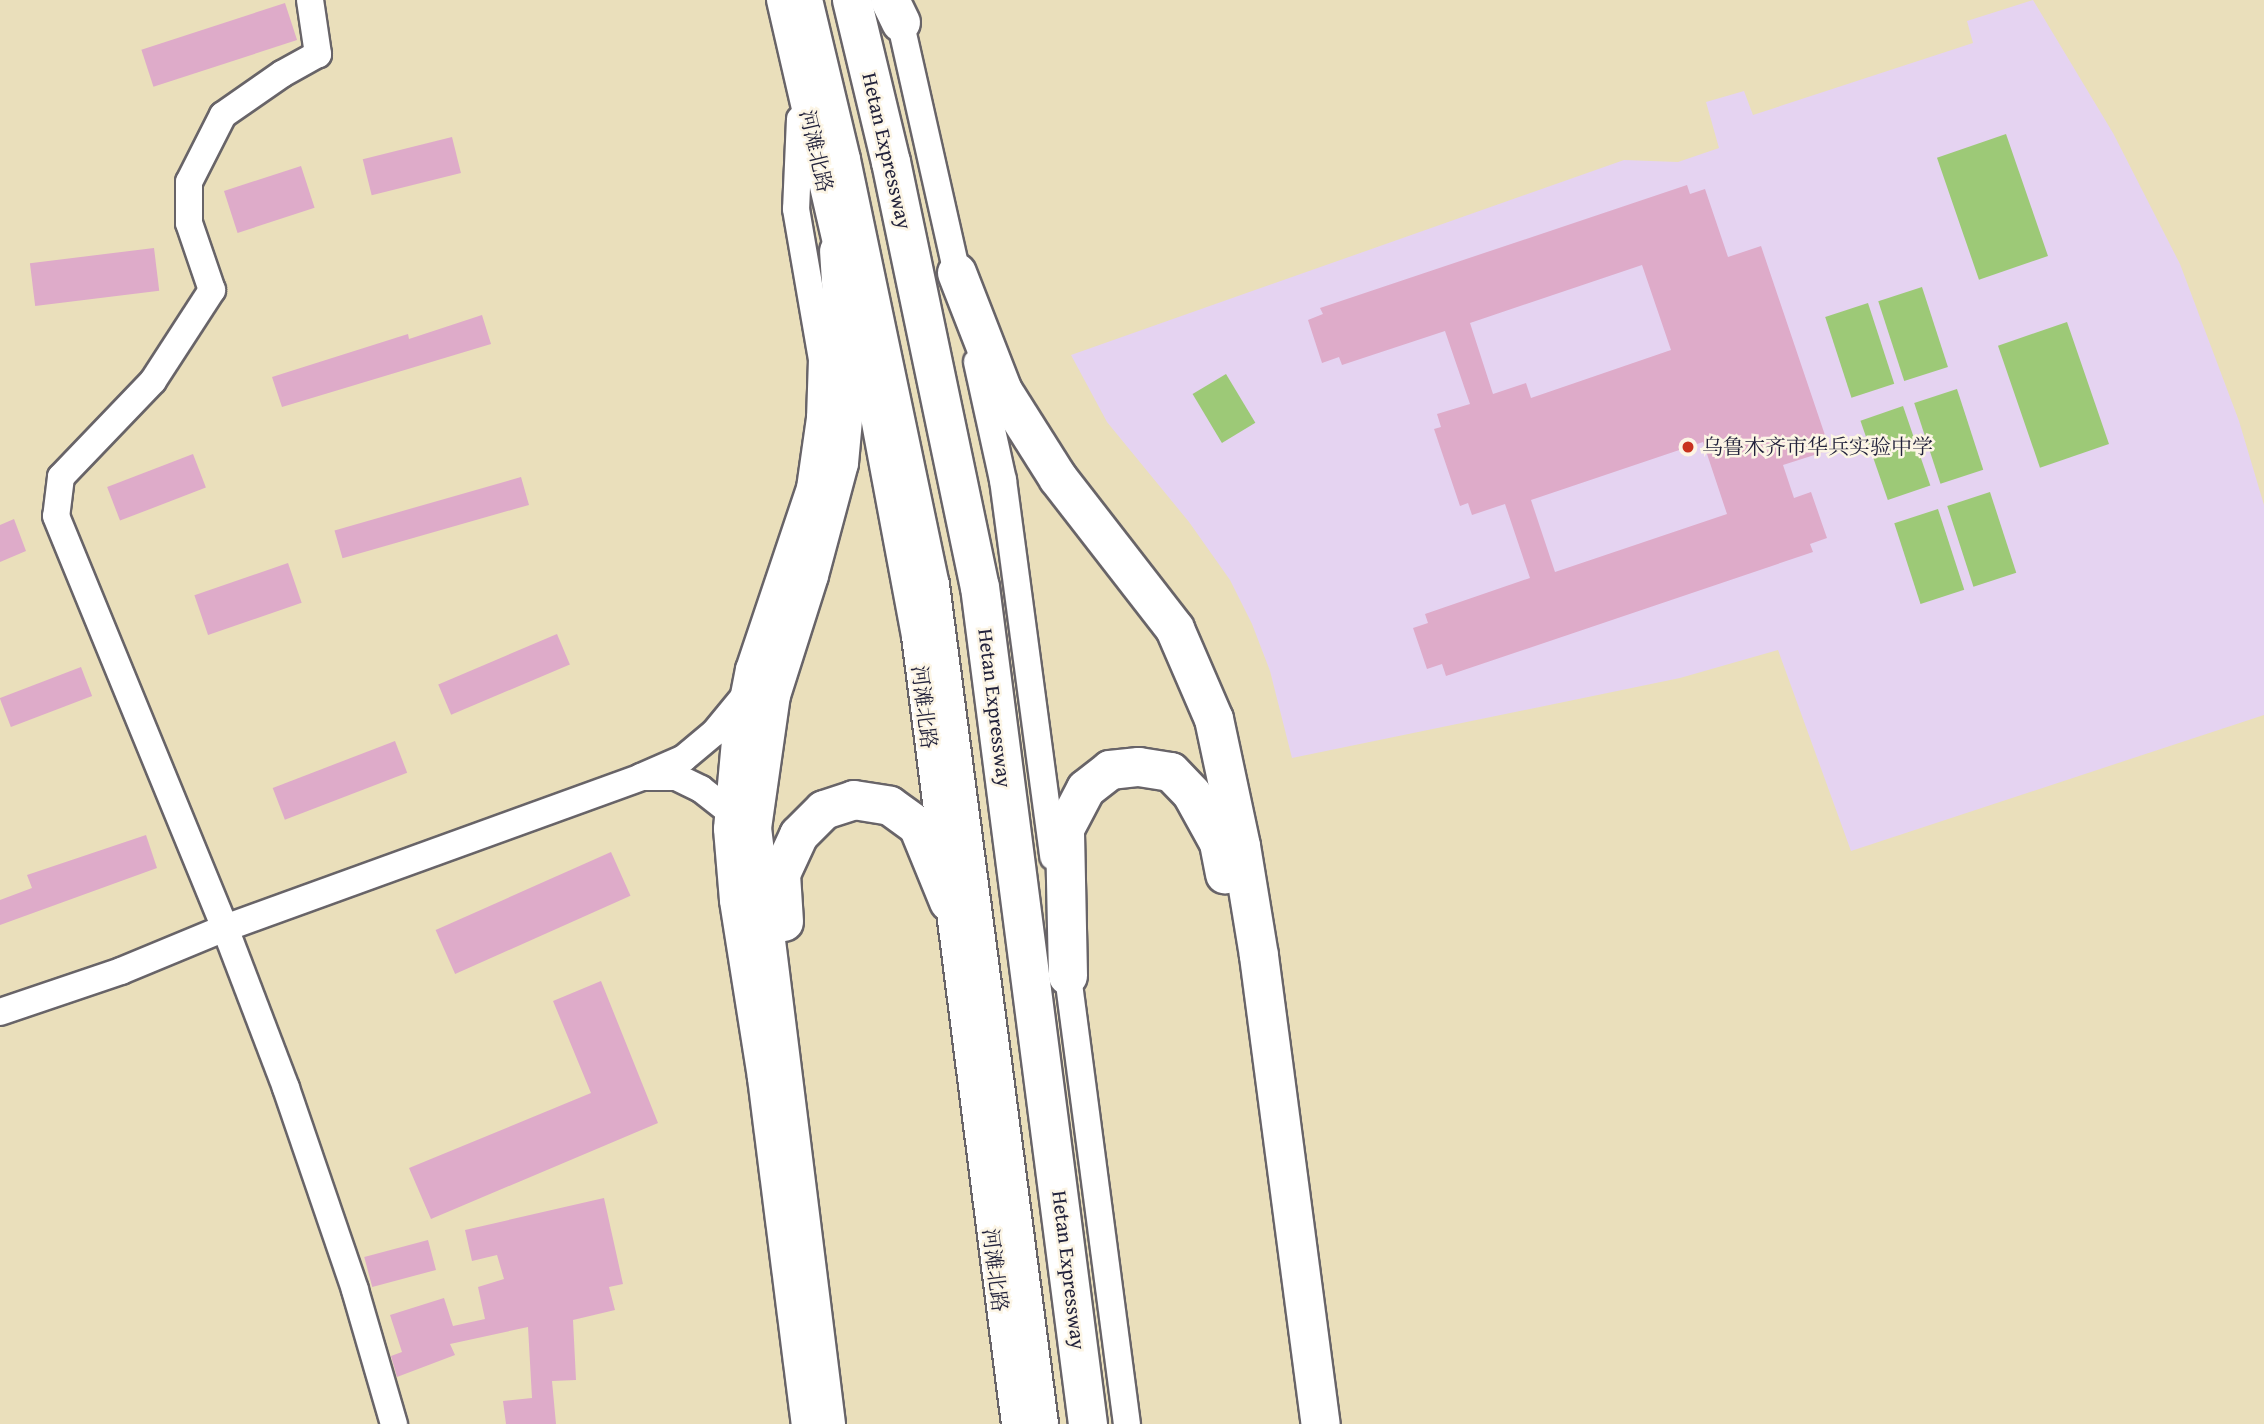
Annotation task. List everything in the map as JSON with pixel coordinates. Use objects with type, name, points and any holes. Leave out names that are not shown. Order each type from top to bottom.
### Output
[{"type":"highway","points":[[803,0],[841,160],[930,585],[1039,1424]]},
{"type":"highway","name":"Hetan Expressway","points":[[852,0],[891,162],[979,587],[1088,1424]]},
{"type":"highway","points":[[839,251],[847,377],[839,463],[809,575],[771,695],[752,828],[783,1000],[844,1424]]},
{"type":"highway","points":[[957,273],[1003,391],[1058,478],[1175,629],[1214,719],[1241,846],[1248,952],[1301,1424]]},
{"type":"highway","points":[[1068,976],[1065,829],[1086,789],[1110,770],[1139,766],[1171,772],[1192,794],[1219,843],[1248,952],[1321,1424]]},
{"type":"highway","points":[[826,1424],[783,1000],[782,874],[799,835],[824,810],[854,800],[890,806],[918,826],[949,902]]},
{"type":"street","points":[[310,0],[318,54],[282,74],[223,115],[189,182],[189,223],[212,290],[153,381],[61,477],[55,516],[225,928],[304,1139],[355,1290],[394,1424]]},
{"type":"street","points":[[896,8],[1003,480],[1127,1424]]},
{"type":"street","name":"河滩北路","points":[[785,12],[866,371],[915,636],[1015,1424]]},
{"type":"street","points":[[801,86],[796,209],[822,359],[820,418],[810,488],[749,669],[735,741],[727,829],[733,901],[761,1079],[805,1424]]},
{"type":"street","points":[[0,1012],[121,971],[225,928],[641,777],[684,758],[714,733],[743,698]]},
{"type":"street","points":[[641,777],[676,777],[701,789],[729,811]]},
{"type":"shaded area","name":"乌鲁木齐市华兵实验中学","points":[[2033,0],[2113,133],[2180,264],[2239,421],[2264,505],[2264,715],[1851,851],[1778,650],[1680,678],[1292,758],[1270,671],[1252,624],[1230,580],[1189,522],[1107,422],[1071,355],[1624,160],[1678,162],[1719,148],[1706,102],[1744,91],[1753,115],[1973,43],[1967,21]]},
{"type":"green space","points":[[2006,134],[2048,256],[1979,280],[1937,158]]},
{"type":"green space","points":[[1922,287],[1948,367],[1904,381],[1878,301]]},
{"type":"green space","points":[[1868,303],[1894,384],[1851,398],[1825,317]]},
{"type":"green space","points":[[2067,322],[2109,444],[2040,468],[1998,346]]},
{"type":"green space","points":[[1226,374],[1255,423],[1222,443],[1193,394]]},
{"type":"green space","points":[[1957,389],[1983,470],[1940,484],[1914,403]]},
{"type":"green space","points":[[1903,406],[1930,485],[1888,500],[1860,421]]},
{"type":"green space","points":[[1990,492],[2016,573],[1973,587],[1947,506]]},
{"type":"green space","points":[[1938,509],[1964,590],[1921,604],[1894,523]]},
{"type":"building","points":[[285,3],[297,40],[153,87],[141,50]]},
{"type":"building","points":[[452,137],[461,173],[372,195],[363,159]]},
{"type":"building","points":[[301,166],[315,208],[238,233],[224,191]]},
{"type":"building","points":[[1687,185],[1690,194],[1705,189],[1728,257],[1761,246],[1830,450],[1783,465],[1794,498],[1811,492],[1827,538],[1810,544],[1813,552],[1446,676],[1442,664],[1427,669],[1413,628],[1428,623],[1425,614],[1530,578],[1505,504],[1472,515],[1468,503],[1460,506],[1434,429],[1441,427],[1437,414],[1470,404],[1445,331],[1342,365],[1339,357],[1322,363],[1308,320],[1323,314],[1320,308]],"holes":[[[1642,265],[1671,350],[1531,398],[1526,383],[1493,394],[1470,323]],[[1703,442],[1727,514],[1555,572],[1531,500]]]},
{"type":"building","points":[[154,248],[159,291],[35,306],[30,263]]},
{"type":"building","points":[[482,315],[491,344],[282,407],[272,377],[408,334],[409,339]]},
{"type":"building","points":[[193,454],[206,488],[120,521],[107,487]]},
{"type":"building","points":[[521,477],[529,505],[343,558],[335,530]]},
{"type":"building","points":[[14,519],[26,551],[0,562],[0,525]]},
{"type":"building","points":[[288,563],[302,603],[208,635],[194,595]]},
{"type":"building","points":[[557,634],[570,664],[451,715],[438,684]]},
{"type":"building","points":[[81,667],[92,696],[11,727],[0,698]]},
{"type":"building","points":[[395,741],[407,773],[285,820],[273,788]]},
{"type":"building","points":[[146,835],[157,868],[0,925],[0,900],[32,888],[27,875]]},
{"type":"building","points":[[611,852],[631,896],[455,974],[436,930]]},
{"type":"building","points":[[601,981],[658,1123],[431,1219],[409,1168],[591,1093],[553,1001]]},
{"type":"building","points":[[604,1198],[623,1284],[609,1287],[615,1310],[573,1320],[576,1380],[552,1381],[556,1424],[506,1424],[503,1401],[532,1398],[528,1327],[450,1344],[455,1355],[397,1377],[391,1356],[402,1352],[390,1315],[444,1298],[453,1326],[485,1319],[478,1287],[504,1279],[497,1255],[472,1261],[465,1230]]},
{"type":"building","points":[[428,1240],[436,1270],[372,1287],[364,1257]]},
{"type":"place","name":"乌鲁木齐市华兵实验中学","points":[[1688,447]]}]
